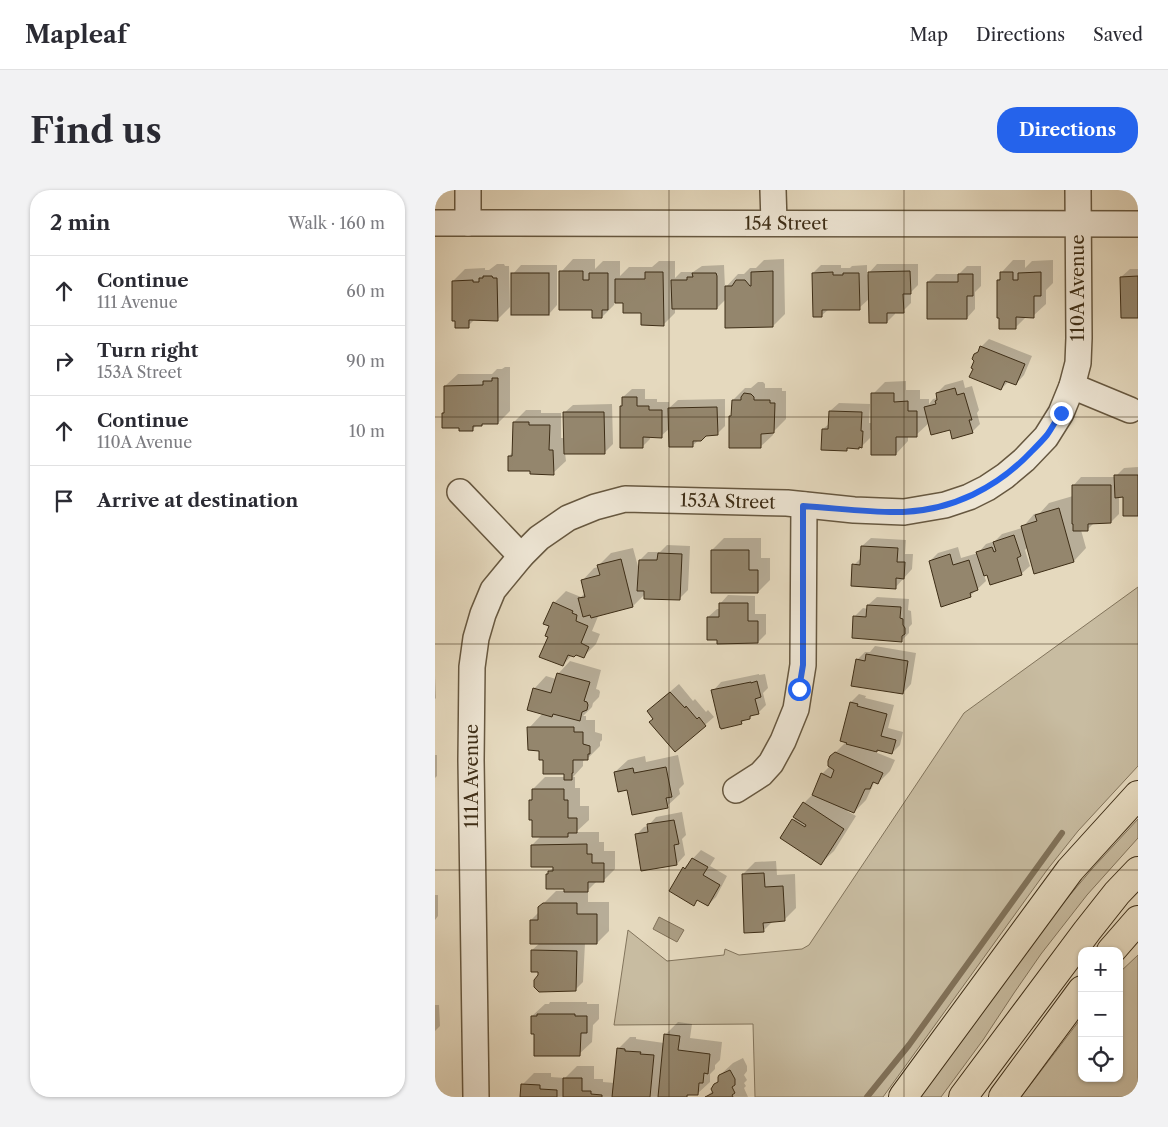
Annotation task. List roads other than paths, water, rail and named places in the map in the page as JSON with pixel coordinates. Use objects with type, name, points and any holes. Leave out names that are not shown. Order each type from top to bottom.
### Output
[{"type":"highway","points":[[903,1097],[1070,870],[1138,795]]},
{"type":"highway","points":[[963,1097],[1087,931],[1117,893],[1138,871]]},
{"type":"highway","points":[[1114,947],[1138,920]]},
{"type":"highway","points":[[1003,1097],[1081,992]]},
{"type":"street","points":[[468,190],[468,223]]},
{"type":"street","points":[[773,190],[774,223]]},
{"type":"street","name":"110A Avenue","points":[[1046,437],[1061,413],[1072,386],[1078,363],[1078,190]]},
{"type":"street","name":"154 Street","points":[[435,223],[1138,224]]},
{"type":"street","points":[[1072,386],[1129,410]]},
{"type":"street","name":"153A Street","points":[[521,556],[539,538],[567,518],[595,507],[625,499],[787,503],[855,510],[904,512],[945,506],[987,488],[1005,476],[1024,460],[1046,437]]},
{"type":"street","points":[[460,492],[521,556]]},
{"type":"street","points":[[737,790],[761,774],[771,763],[783,741],[796,709],[803,665],[803,506]]},
{"type":"street","name":"111A Avenue","points":[[476,1097],[472,779],[473,667],[476,638],[493,590],[521,556]]},
{"type":"waterway","points":[[867,1097],[909,1045],[1062,833]]}]
